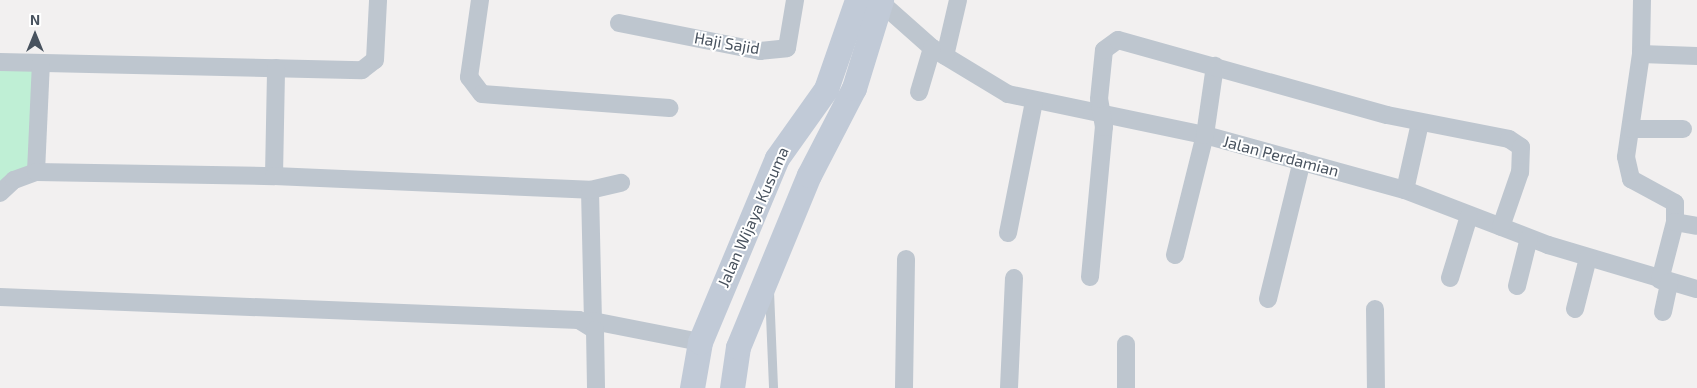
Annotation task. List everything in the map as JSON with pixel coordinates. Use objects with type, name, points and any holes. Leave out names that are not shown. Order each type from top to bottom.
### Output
[{"type":"street","points":[[0,62],[368,69],[376,53],[378,0]]},
{"type":"street","points":[[480,0],[469,77],[482,94],[669,108]]},
{"type":"street","name":"Haji Sajid","points":[[619,23],[760,51],[787,48],[795,0]]},
{"type":"street","points":[[732,388],[738,347],[768,273],[809,175],[854,88],[874,0]]},
{"type":"street","name":"Jalan Perdamian","points":[[874,0],[939,52],[1008,94],[1034,102],[1205,135],[1405,190],[1529,238],[1588,258],[1697,289]]},
{"type":"street","name":"Jalan Wijaya Kusuma","points":[[692,388],[700,342],[777,158],[826,89],[874,0]]},
{"type":"street","points":[[919,92],[939,52],[958,0]]},
{"type":"street","points":[[1642,0],[1641,54],[1627,170],[1631,179],[1672,199],[1675,222],[1664,281],[1663,312]]},
{"type":"street","points":[[1090,277],[1103,115],[1099,99],[1104,50],[1112,42],[1123,40],[1420,123],[1494,136],[1521,147],[1520,172],[1501,227]]},
{"type":"street","points":[[1641,54],[1697,56]]},
{"type":"street","points":[[36,172],[41,63]]},
{"type":"street","points":[[1175,255],[1205,135],[1215,66]]},
{"type":"street","points":[[274,176],[276,68]]},
{"type":"street","points":[[1008,233],[1034,102]]},
{"type":"street","points":[[1405,190],[1420,123]]},
{"type":"street","points":[[1631,129],[1683,129]]},
{"type":"street","points":[[1268,299],[1302,161]]},
{"type":"street","points":[[0,193],[14,180],[36,172],[274,176],[590,190],[621,183]]},
{"type":"street","points":[[590,190],[593,321],[700,342]]},
{"type":"street","points":[[1450,278],[1470,216]]},
{"type":"street","points":[[1675,222],[1697,226]]},
{"type":"street","points":[[1517,286],[1529,238]]},
{"type":"street","points":[[1575,309],[1588,258]]},
{"type":"street","points":[[904,388],[906,259]]},
{"type":"street","points":[[1009,388],[1014,278]]},
{"type":"street","points":[[0,297],[579,320],[595,330],[596,388]]},
{"type":"street","points":[[1375,309],[1376,388]]},
{"type":"street","points":[[1126,344],[1126,388]]},
{"type":"lane","points":[[768,273],[773,388]]},
{"type":"green space","points":[[0,66],[35,68],[31,165],[0,183]]}]
